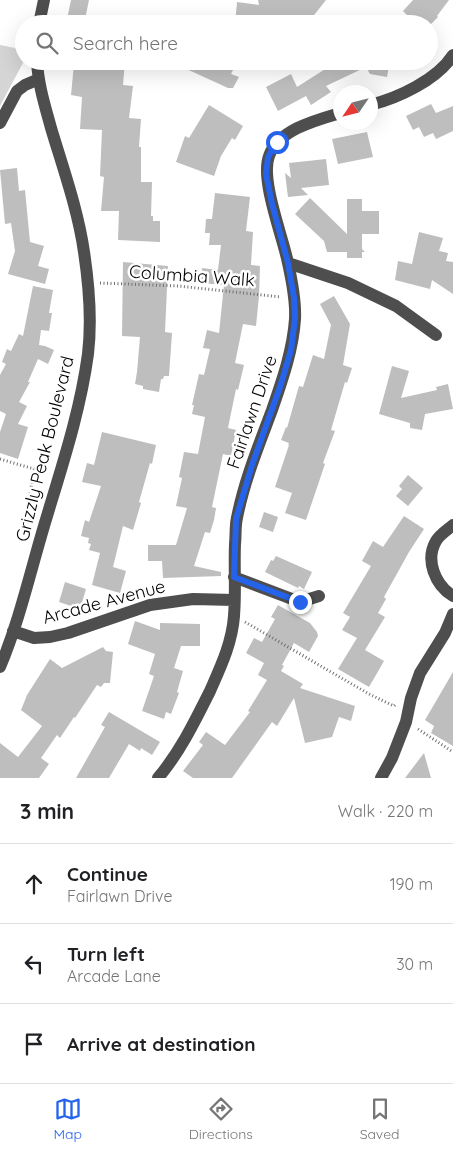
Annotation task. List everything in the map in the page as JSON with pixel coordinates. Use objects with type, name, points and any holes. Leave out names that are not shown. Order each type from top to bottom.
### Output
[{"type":"street","points":[[42,15],[44,0]]},
{"type":"street","points":[[378,103],[406,92],[428,79],[449,62],[453,55]]},
{"type":"street","name":"Grizzly Peak Boulevard","points":[[0,667],[13,631],[66,454],[81,396],[88,353],[90,317],[84,250],[77,217],[43,102],[38,70]]},
{"type":"street","points":[[0,123],[17,91],[25,85],[39,80]]},
{"type":"street","name":"Fairlawn Drive","points":[[158,778],[181,748],[224,660],[231,638],[234,616],[236,519],[291,350],[295,318],[294,298],[288,263],[266,174],[268,157],[277,142],[295,130],[333,115]]},
{"type":"street","points":[[288,263],[348,284],[396,306],[436,335]]},
{"type":"street","points":[[453,526],[436,540],[431,552],[430,563],[438,582],[453,596]]},
{"type":"street","points":[[234,577],[300,602],[319,596]]},
{"type":"street","name":"Arcade Avenue","points":[[13,631],[34,638],[50,637],[68,633],[150,605],[193,599],[234,600]]},
{"type":"street","points":[[381,778],[392,758],[406,722],[411,698],[420,673],[445,634],[453,614]]},
{"type":"path","name":"Columbia Walk","points":[[88,283],[178,286],[294,298]]},
{"type":"path","points":[[0,458],[34,469],[27,513],[31,521],[44,527]]},
{"type":"path","points":[[259,629],[369,694],[394,706],[404,697],[411,698]]},
{"type":"path","points":[[423,731],[453,752]]},
{"type":"shaded area","points":[[0,45],[15,48],[15,70],[19,70],[0,106]]},
{"type":"building","points":[[71,0],[89,0],[86,15],[68,15]]},
{"type":"building","points":[[258,0],[326,0],[314,15],[236,15],[237,2],[259,5]]},
{"type":"building","points":[[413,0],[449,0],[438,15],[407,15],[403,11]]},
{"type":"building","points":[[73,70],[124,70],[123,85],[133,86],[129,118],[141,119],[139,147],[141,147],[141,182],[152,182],[151,216],[153,216],[153,221],[160,221],[160,242],[118,240],[119,211],[101,211],[104,177],[100,176],[102,130],[80,129],[82,97],[71,95]]},
{"type":"building","points":[[189,70],[233,70],[231,74],[239,77],[233,88],[228,88]]},
{"type":"building","points":[[324,70],[360,70],[326,86],[331,92],[311,105],[306,96],[278,111],[266,87],[291,74],[297,87]]},
{"type":"building","points":[[368,70],[388,70],[387,77],[370,74]]},
{"type":"building","points":[[431,104],[436,113],[453,106],[453,131],[436,139],[433,133],[424,137],[419,127],[413,130],[406,116]]},
{"type":"building","points":[[209,105],[243,126],[235,140],[232,138],[221,156],[214,176],[176,162],[185,136],[189,138]]},
{"type":"building","points":[[367,132],[373,157],[338,164],[332,139]]},
{"type":"building","points":[[326,159],[329,185],[301,188],[308,195],[288,197],[285,173],[291,178],[289,163]]},
{"type":"building","points":[[17,168],[19,191],[25,190],[30,242],[44,246],[38,266],[49,269],[45,284],[8,274],[15,251],[11,223],[5,224],[0,170]]},
{"type":"building","points":[[215,193],[250,197],[246,231],[253,232],[251,265],[260,266],[256,326],[243,324],[235,363],[244,365],[238,390],[236,389],[228,428],[236,430],[231,456],[223,454],[212,507],[216,508],[214,520],[210,533],[205,532],[194,566],[221,572],[221,576],[163,578],[162,561],[148,561],[148,545],[176,545],[187,508],[176,506],[182,478],[179,477],[184,452],[198,454],[205,417],[192,414],[194,405],[192,405],[199,374],[204,375],[210,349],[203,348],[207,330],[219,333],[224,285],[201,283],[202,268],[218,270],[221,245],[209,245],[210,233],[205,233],[206,219],[212,219]]},
{"type":"building","points":[[310,198],[347,234],[347,199],[362,199],[362,211],[379,211],[379,234],[362,234],[362,249],[365,252],[362,252],[362,258],[347,258],[347,252],[327,252],[324,241],[295,214]]},
{"type":"building","points":[[419,232],[443,238],[439,251],[448,253],[446,261],[453,262],[453,294],[432,280],[430,289],[395,280],[398,261],[412,264]]},
{"type":"building","points":[[123,262],[168,266],[165,332],[172,333],[169,376],[164,376],[161,379],[159,392],[143,389],[143,386],[135,384],[140,337],[122,336]]},
{"type":"building","points":[[33,286],[53,290],[49,313],[52,313],[49,331],[41,330],[39,345],[54,350],[48,364],[38,359],[28,382],[30,382],[19,402],[27,406],[18,424],[28,427],[18,459],[0,453],[0,432],[6,414],[0,411],[0,375],[6,364],[2,362],[7,349],[11,351],[19,334],[23,336]]},
{"type":"building","points":[[334,296],[350,324],[343,365],[352,368],[347,383],[345,382],[331,430],[335,431],[306,520],[285,513],[292,493],[275,487],[289,445],[289,443],[281,440],[287,428],[299,386],[303,387],[313,355],[324,359],[331,325],[320,304]]},
{"type":"building","points":[[392,366],[409,371],[401,398],[437,390],[436,387],[448,384],[453,409],[425,414],[422,430],[410,428],[410,423],[379,414]]},
{"type":"building","points":[[102,432],[156,445],[152,464],[150,463],[139,502],[141,503],[133,530],[123,526],[113,567],[126,571],[120,593],[92,585],[100,553],[89,550],[91,544],[88,543],[89,538],[81,536],[85,520],[89,522],[101,486],[82,482],[87,463],[94,465]]},
{"type":"building","points":[[408,475],[423,488],[408,506],[396,496],[402,489],[399,486]]},
{"type":"building","points":[[264,512],[278,517],[273,532],[259,527]]},
{"type":"building","points":[[404,516],[424,529],[384,597],[386,599],[378,613],[385,617],[365,650],[384,661],[369,687],[338,669],[357,638],[342,630],[350,617],[343,613],[371,566],[362,561],[373,541],[383,547]]},
{"type":"building","points":[[276,556],[312,572],[304,589],[265,572],[271,560],[273,561]]},
{"type":"building","points":[[65,582],[86,589],[80,609],[59,602]]},
{"type":"building","points":[[278,605],[310,623],[318,636],[309,652],[294,643],[282,665],[284,666],[281,671],[303,684],[300,688],[355,706],[351,721],[339,717],[332,737],[305,743],[294,698],[277,726],[272,722],[232,778],[193,778],[183,771],[203,745],[199,742],[206,732],[225,745],[250,712],[248,711],[267,680],[258,675],[264,663],[246,653],[254,638],[262,642],[275,619],[271,617]]},
{"type":"building","points":[[135,621],[160,630],[160,623],[200,624],[200,646],[181,646],[174,668],[183,671],[177,692],[179,693],[171,714],[166,712],[164,719],[142,711],[154,676],[149,674],[155,654],[128,644]]},
{"type":"building","points":[[103,647],[106,651],[113,652],[110,683],[104,683],[101,687],[97,685],[60,738],[57,735],[41,758],[49,764],[39,778],[0,778],[0,743],[18,757],[42,726],[21,710],[27,695],[50,659],[62,668]]},
{"type":"building","points":[[453,672],[453,746],[431,733],[434,726],[425,720]]},
{"type":"building","points":[[109,712],[160,742],[152,755],[141,748],[140,751],[129,744],[109,778],[76,778],[105,727],[101,725]]},
{"type":"building","points":[[424,753],[431,778],[405,778]]},
{"type":"route","points":[[277,142],[268,157],[266,174],[288,263],[294,298],[295,318],[291,350],[236,519],[234,577],[300,602]]}]
